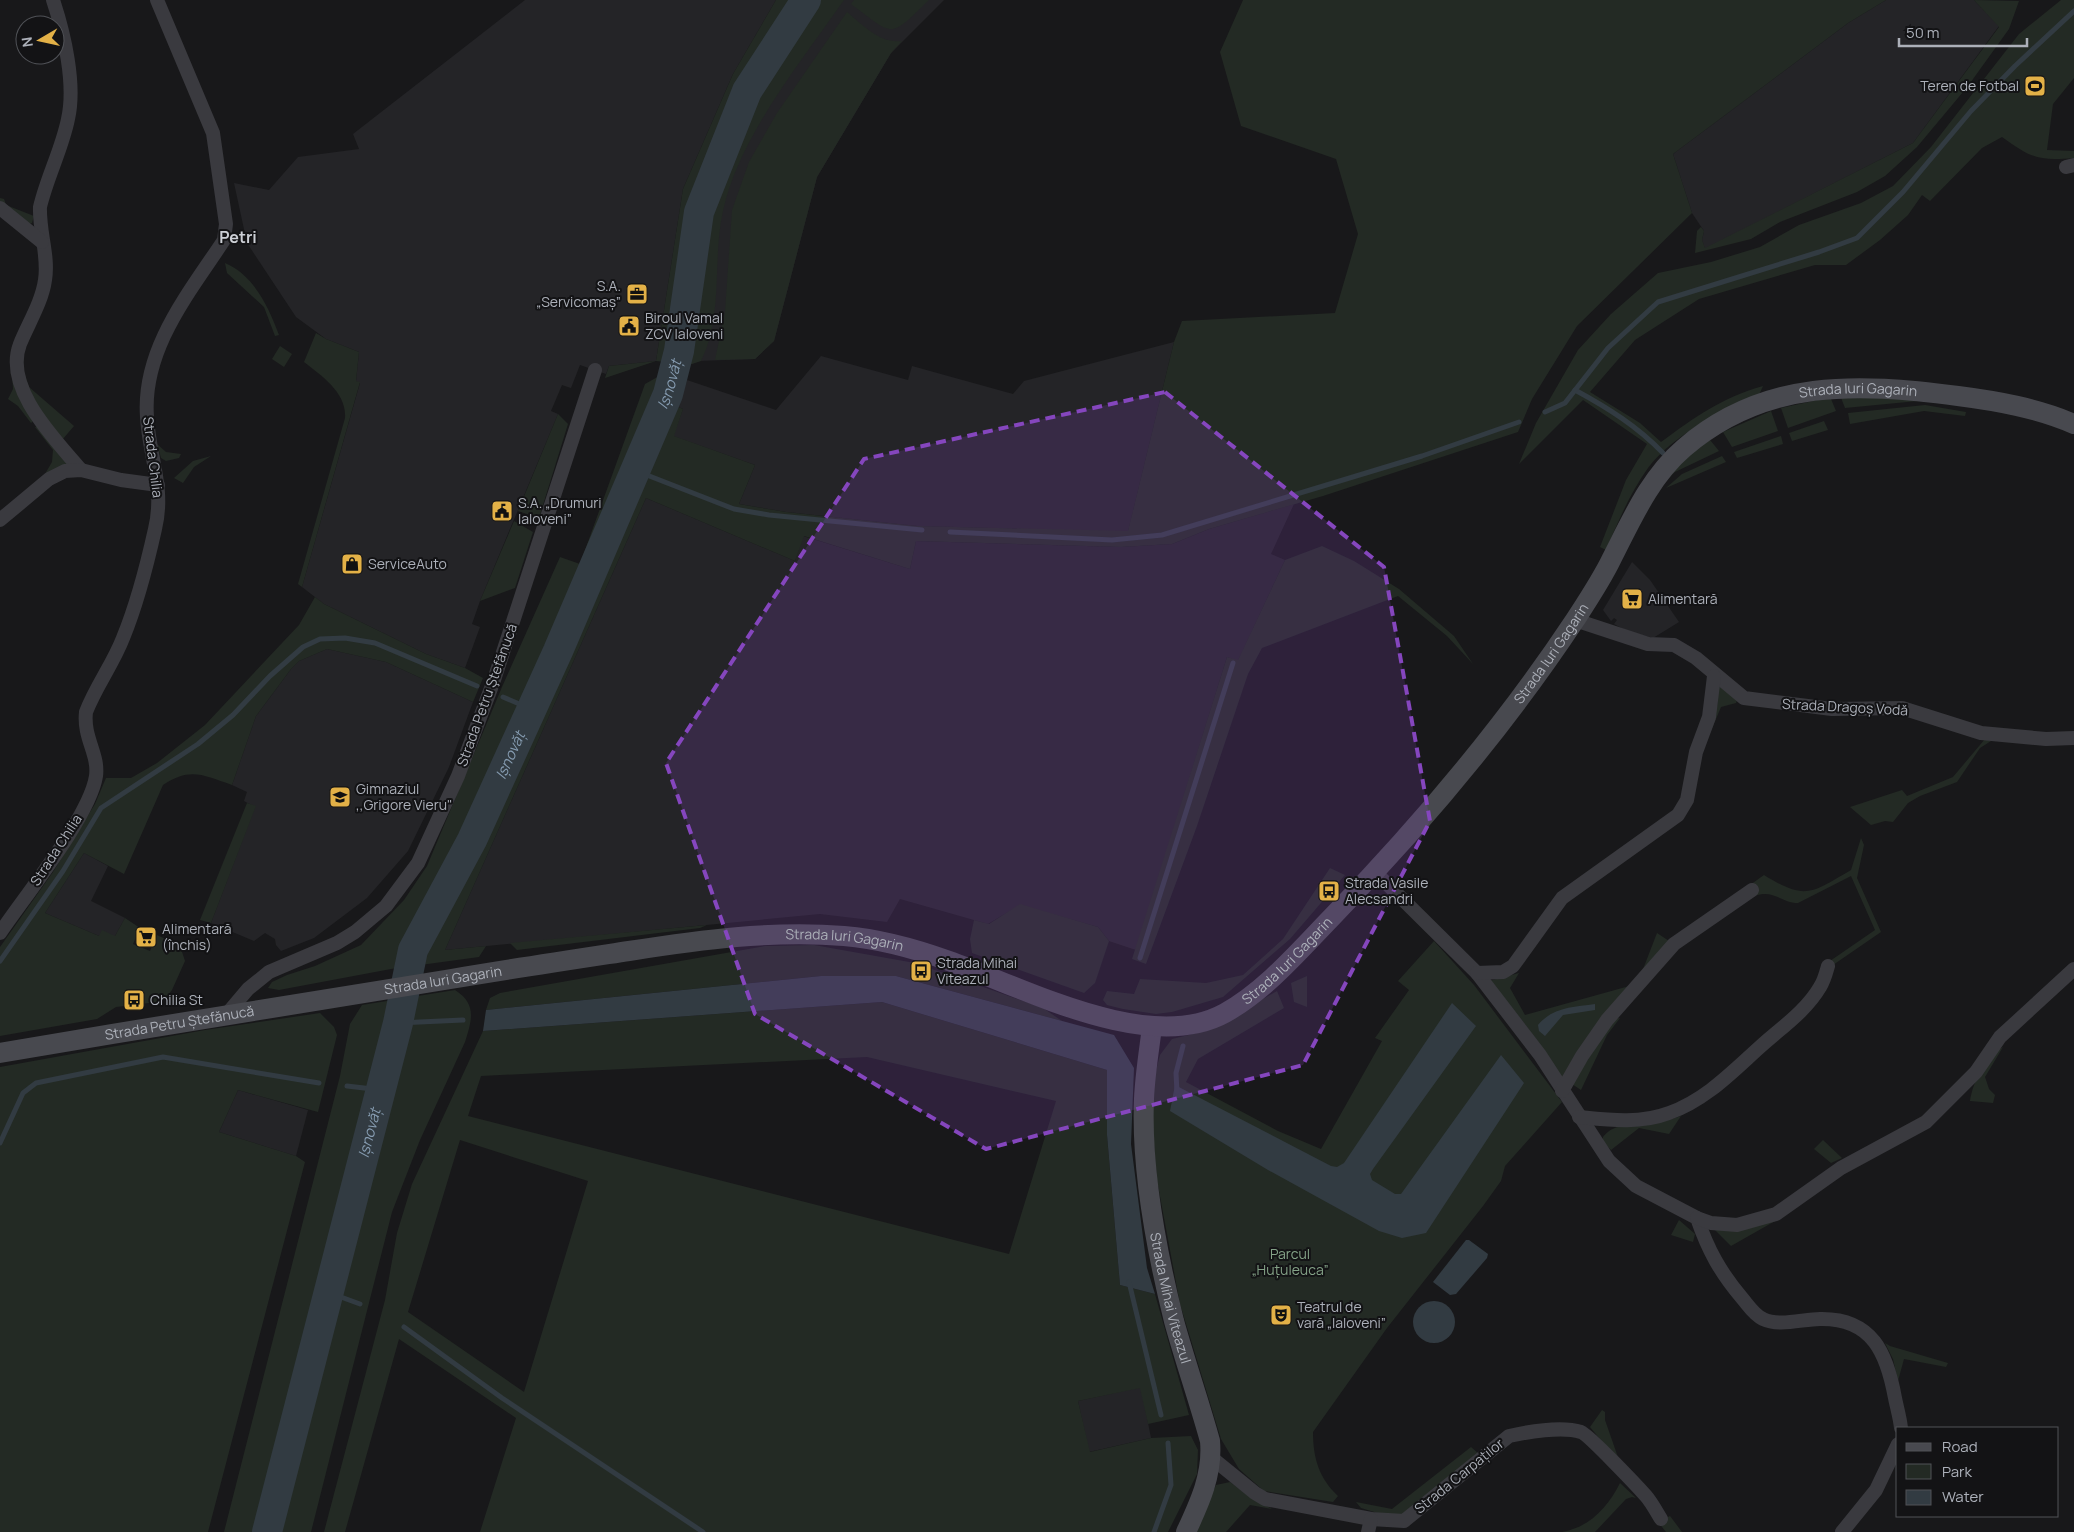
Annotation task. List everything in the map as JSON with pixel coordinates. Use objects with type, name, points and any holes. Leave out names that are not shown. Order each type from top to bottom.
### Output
[{"type":"main road","name":"Strada Iuri Gagarin","points":[[359,993],[716,938],[777,934],[840,936],[870,939],[943,958],[1092,1014],[1125,1023],[1152,1027],[1207,1021],[1240,1004],[1278,972],[1422,822],[1492,734],[1575,620],[1609,565],[1646,493],[1668,463],[1691,442],[1720,422],[1780,398],[1821,389],[1874,386],[1982,399],[2036,410],[2074,424]]},
{"type":"main road","name":"Strada Petru Ștefănucă","points":[[0,1053],[359,993]]},
{"type":"main road","name":"Strada Mihai Viteazul","points":[[1152,1027],[1144,1101],[1148,1169],[1154,1219],[1161,1265],[1172,1312],[1210,1441],[1212,1458],[1205,1486],[1186,1532]]},
{"type":"street","points":[[54,0],[63,32],[70,94],[68,118],[40,207],[39,221],[46,264],[45,281],[19,346],[17,372],[24,395],[54,438],[81,470]]},
{"type":"street","name":"Strada Chilia","points":[[0,933],[71,830],[92,791],[96,774],[96,760],[87,736],[85,725],[86,712],[124,637],[156,528],[159,505],[158,484],[147,417],[150,373],[165,332],[224,240],[226,224],[212,133],[157,0]]},
{"type":"street","points":[[0,208],[42,242]]},
{"type":"street","name":"Strada Petru Ştefănucă","points":[[226,1015],[248,990],[270,972],[337,944],[355,932],[386,906],[418,863],[458,776],[493,683],[594,370]]},
{"type":"street","points":[[0,520],[49,479],[65,471],[81,470],[121,480],[158,484]]},
{"type":"street","name":"Strada Dragoș Vodă","points":[[1575,620],[1648,644],[1674,645],[1696,658],[1714,676],[1744,698],[1832,709],[1902,708],[1982,733],[2046,739],[2074,738]]},
{"type":"street","points":[[1476,974],[1503,972],[1513,966],[1562,898],[1678,815],[1687,800],[1696,752],[1709,717],[1714,676]]},
{"type":"street","points":[[1376,872],[1476,974],[1540,1055],[1609,1161],[1636,1186],[1697,1218],[1711,1222],[1738,1225],[1776,1214],[1841,1168],[1926,1122],[1976,1072],[2000,1037],[2074,969]]},
{"type":"street","points":[[1562,1091],[1582,1056],[1607,1020],[1674,944],[1752,890]]},
{"type":"street","points":[[1579,1117],[1632,1120],[1652,1118],[1670,1113],[1696,1099],[1734,1072],[1799,1012],[1820,987],[1828,966]]},
{"type":"street","points":[[1697,1218],[1720,1272],[1758,1316],[1773,1321],[1836,1320],[1849,1324],[1872,1338],[1883,1352],[1891,1373],[1901,1427]]},
{"type":"street","name":"Strada Carpaților","points":[[1212,1458],[1255,1493],[1265,1498],[1369,1525],[1404,1521],[1509,1436],[1525,1432],[1556,1430],[1582,1432],[1646,1496],[1661,1519]]},
{"type":"street","points":[[1842,1532],[1876,1490],[1896,1448]]},
{"type":"highlighted area","points":[[1165,392],[1384,567],[1430,821],[1303,1065],[986,1149],[755,1014],[666,763],[864,459]]},
{"type":"shaded area","points":[[525,0],[776,0],[733,74],[683,189],[656,361],[609,366],[606,374],[580,365],[571,388],[562,385],[551,411],[558,414],[472,624],[480,627],[465,668],[426,654],[324,604],[302,587],[360,383],[356,381],[359,352],[326,339],[296,317],[247,243],[234,183],[269,190],[298,157],[359,149],[353,134]]},
{"type":"shaded area","points":[[835,0],[944,0],[891,53],[817,177],[774,341],[755,359],[696,361],[719,207],[738,155]]},
{"type":"shaded area","points":[[1886,0],[1974,0],[1999,26],[1913,143],[1705,249],[1702,240],[1704,231],[1692,213],[1673,154],[1848,23]]},
{"type":"shaded area","points":[[1174,342],[1128,532],[917,526],[786,512],[739,504],[755,465],[673,436],[683,409],[678,407],[687,380],[776,410],[821,356],[908,380],[912,366],[1013,394],[1024,381]]},
{"type":"shaded area","points":[[646,498],[795,561],[803,536],[910,569],[916,541],[1121,547],[1172,544],[1209,529],[1294,504],[1271,554],[1285,560],[1238,661],[1227,657],[1136,950],[1109,941],[1098,927],[1020,905],[988,924],[900,899],[887,922],[820,914],[445,950]]},
{"type":"shaded area","points":[[1632,562],[1650,580],[1679,622],[1653,638],[1627,631],[1614,624],[1617,620],[1614,618],[1611,621],[1603,610]]},
{"type":"shaded area","name":"Gimnaziul ,,Grigore Vieru\"","points":[[327,649],[386,662],[473,702],[449,767],[408,851],[367,898],[314,938],[281,951],[276,945],[275,939],[265,933],[254,941],[211,923],[255,807],[244,801],[247,792],[232,785],[256,716],[299,661]]},
{"type":"shaded area","points":[[84,853],[108,866],[91,901],[125,918],[115,936],[99,936],[45,913]]},
{"type":"shaded area","points":[[238,1090],[308,1110],[296,1156],[219,1132]]},
{"type":"shaded area","points":[[1141,1387],[1151,1438],[1089,1452],[1078,1401]]},
{"type":"green space","points":[[776,0],[844,0],[773,101],[757,128],[731,183],[720,229],[713,325],[701,361],[689,365],[656,361],[683,189],[733,74]]},
{"type":"green space","points":[[854,0],[929,0],[906,22],[892,29],[884,28],[851,4]]},
{"type":"green space","points":[[1243,0],[1886,0],[1848,23],[1673,154],[1692,213],[1577,326],[1532,399],[1518,432],[1323,496],[1209,529],[1172,544],[1121,547],[916,541],[910,569],[804,536],[795,561],[646,498],[445,950],[486,946],[479,957],[391,969],[279,990],[268,988],[272,982],[287,975],[315,966],[361,945],[404,900],[427,866],[502,687],[560,557],[580,564],[645,384],[661,375],[687,380],[678,407],[683,409],[674,436],[755,465],[739,504],[786,512],[917,526],[1128,531],[1174,342],[1182,321],[1335,313],[1358,234],[1336,159],[1241,126],[1220,52]]},
{"type":"green space","points":[[1974,0],[2019,1],[2009,29],[1968,86],[1917,147],[1885,176],[1857,192],[1780,222],[1751,239],[1695,253],[1697,231],[1701,227],[1704,231],[1702,240],[1705,248],[1913,143],[1999,27]]},
{"type":"green space","points":[[2061,0],[2074,0],[2074,78],[2053,104],[2047,150],[2074,151],[2074,158],[2052,159],[2035,157],[2020,150],[2002,137],[1982,148],[1930,201],[1922,195],[1908,215],[1880,240],[1846,265],[1815,265],[1699,299],[1635,340],[1590,392],[1640,423],[1661,442],[1697,416],[1721,402],[1763,386],[1759,395],[1699,425],[1670,445],[1658,456],[1636,487],[1606,550],[1600,547],[1626,480],[1647,444],[1583,400],[1519,464],[1536,423],[1578,350],[1611,314],[1658,273],[1711,262],[1760,247],[1799,225],[1861,203],[1893,186],[1931,147],[2019,34]]},
{"type":"green space","points":[[847,12],[879,37],[886,40],[902,41],[891,53],[817,177],[774,341],[755,359],[715,360],[725,312],[732,210],[749,162],[777,113]]},
{"type":"green space","points":[[0,198],[4,199],[6,205],[34,216],[32,223],[29,224],[0,202]]},
{"type":"green space","points":[[225,263],[235,268],[259,293],[279,335],[275,336],[264,307],[227,273]]},
{"type":"green space","points":[[316,333],[359,352],[356,381],[360,382],[302,587],[298,584],[345,418],[345,409],[338,393],[325,379],[304,362]]},
{"type":"green space","points":[[24,346],[23,369],[29,387],[74,426],[62,440],[37,408],[25,385],[21,372]]},
{"type":"green space","points":[[280,346],[292,354],[284,367],[272,359]]},
{"type":"green space","points":[[656,361],[605,378],[609,366]]},
{"type":"green space","points":[[12,373],[34,420],[31,423],[18,406],[8,399],[13,389]]},
{"type":"green space","points":[[1840,395],[1928,400],[1845,408]]},
{"type":"green space","points":[[1827,398],[1831,399],[1836,411],[1788,428],[1781,408]]},
{"type":"green space","points":[[1925,405],[1966,412],[1965,416],[1924,411],[1850,424],[1848,413]]},
{"type":"green space","points":[[1771,411],[1778,431],[1732,447],[1723,432]]},
{"type":"green space","points":[[558,414],[568,424],[539,518],[518,511]]},
{"type":"green space","points":[[1824,421],[1828,430],[1792,441],[1789,433]]},
{"type":"green space","points":[[39,426],[70,465],[45,474],[52,462],[53,450],[35,427]]},
{"type":"green space","points":[[1781,436],[1783,444],[1737,458],[1734,452]]},
{"type":"green space","points":[[1710,440],[1719,451],[1675,472],[1655,491],[1685,459]]},
{"type":"green space","points":[[157,444],[166,452],[181,454],[179,458],[166,461],[161,458]]},
{"type":"green space","points":[[211,456],[194,467],[183,483],[174,478],[193,461]]},
{"type":"green space","points":[[1722,456],[1726,462],[1666,488],[1682,474]]},
{"type":"green space","points":[[514,521],[533,532],[515,588],[480,601]]},
{"type":"green space","points":[[1322,546],[1354,561],[1399,589],[1454,636],[1473,664],[1447,636],[1398,596],[1262,648],[1248,674],[1197,826],[1146,964],[1132,959],[1227,657],[1238,660],[1285,560]]},
{"type":"green space","points":[[315,597],[324,604],[426,654],[465,668],[483,678],[473,702],[386,662],[327,649],[299,661],[256,716],[232,785],[205,776],[189,774],[173,779],[163,785],[124,874],[84,853],[45,913],[99,936],[102,930],[115,936],[125,918],[140,928],[133,944],[150,951],[157,935],[180,946],[185,961],[172,990],[165,999],[157,1002],[116,1007],[97,1019],[0,1036],[0,947],[53,872],[95,804],[106,778],[131,778],[157,763],[205,725],[299,625]]},
{"type":"green space","points":[[1719,685],[1737,700],[1736,703],[1721,707],[1703,750],[1700,751],[1717,707]]},
{"type":"green space","points":[[1985,739],[1991,741],[1980,748],[1957,782],[1920,796],[1908,803],[1893,822],[1885,821],[1871,825],[1850,807],[1902,790],[1907,796],[1953,777]]},
{"type":"green space","points":[[247,803],[256,806],[211,923],[200,920]]},
{"type":"green space","points":[[1861,838],[1864,845],[1857,878],[1881,932],[1833,965],[1830,961],[1875,930],[1851,876],[1798,903],[1767,894],[1755,896],[1750,885],[1764,875],[1799,891],[1817,889],[1851,870]]},
{"type":"green space","points":[[1330,868],[1345,875],[1290,939],[1223,997],[1172,1012],[1156,1014],[1107,1005],[1103,1000],[1107,991],[1134,994],[1140,979],[1206,983],[1243,975],[1283,939]]},
{"type":"green space","points":[[1020,904],[1098,927],[1109,941],[1095,983],[1084,993],[972,953],[970,939],[974,920],[989,924]]},
{"type":"green space","points":[[707,925],[700,928],[517,950],[510,943]]},
{"type":"green space","points":[[1657,933],[1669,941],[1640,977]]},
{"type":"green space","name":"Parcul „Huțuleuca”","points":[[1434,941],[1474,985],[1562,1102],[1505,1166],[1501,1181],[1483,1206],[1387,1328],[1313,1432],[1314,1450],[1318,1467],[1326,1482],[1338,1496],[1333,1502],[1264,1491],[1239,1469],[1221,1439],[1180,1304],[1157,1180],[1152,1121],[1153,1082],[1160,1055],[1172,1039],[1209,1030],[1277,991],[1284,1008],[1198,1059],[1186,1082],[1278,1131],[1321,1149],[1382,1041],[1375,1038],[1409,990],[1398,981]]},
{"type":"green space","points":[[814,945],[915,963],[1043,1008],[1062,1021],[896,976],[821,976],[486,1010],[490,998],[500,993],[765,946]]},
{"type":"green space","points":[[1519,973],[1510,988],[1525,1015],[1633,985],[1594,1029],[1562,1078],[1524,1023],[1489,981]]},
{"type":"green space","points":[[1307,976],[1307,1007],[1294,1002],[1291,983]]},
{"type":"green space","points":[[455,990],[467,1001],[470,1007],[471,1020],[465,1042],[420,1140],[392,1212],[311,1532],[224,1532],[340,1076],[350,1024],[362,1005]]},
{"type":"green space","points":[[882,1002],[1107,1070],[1107,1135],[1120,1285],[1155,1294],[1189,1415],[1148,1424],[1140,1388],[1078,1401],[1090,1452],[1151,1438],[1191,1436],[1198,1450],[1197,1474],[1168,1532],[480,1532],[516,1418],[399,1339],[345,1532],[324,1532],[385,1300],[397,1233],[412,1184],[483,1031]],"holes":[[[867,1057],[1056,1101],[1009,1254],[468,1116],[481,1076]],[[460,1140],[588,1181],[524,1392],[408,1312]]]},
{"type":"green space","points":[[320,1013],[334,1027],[337,1035],[318,1112],[238,1090],[219,1132],[296,1156],[305,1162],[208,1532],[0,1532],[0,1067],[205,1030]]},
{"type":"green space","points":[[1620,1018],[1607,1035],[1581,1090],[1572,1084],[1614,1019]]},
{"type":"green space","points":[[2003,1047],[1985,1077],[1989,1089],[1995,1095],[1993,1103],[1970,1101],[1977,1078],[1985,1064]]},
{"type":"green space","points":[[1681,1116],[1669,1134],[1639,1128],[1611,1150],[1603,1142],[1603,1137],[1608,1132],[1619,1127],[1666,1121]]},
{"type":"green space","points":[[1823,1140],[1842,1158],[1831,1163],[1814,1149]]},
{"type":"green space","points":[[1782,1217],[1731,1246],[1714,1229],[1749,1227]]},
{"type":"green space","points":[[1679,1220],[1695,1234],[1693,1242],[1671,1235]]},
{"type":"green space","points":[[1885,1343],[1948,1363],[1946,1367],[1904,1359],[1898,1381],[1893,1359]]},
{"type":"green space","points":[[1602,1410],[1605,1412],[1605,1420],[1620,1463],[1590,1427]]},
{"type":"green space","points":[[1471,1447],[1479,1454],[1402,1515],[1384,1515],[1361,1508],[1356,1502],[1392,1509]]},
{"type":"green space","points":[[1230,1482],[1253,1499],[1272,1509],[1250,1505],[1226,1532],[1195,1532],[1216,1485]]},
{"type":"green space","points":[[1620,1483],[1636,1498],[1626,1499],[1595,1532],[1562,1532],[1581,1526],[1597,1515],[1610,1500]]},
{"type":"green space","points":[[1670,1516],[1682,1532],[1666,1532],[1658,1522]]},
{"type":"water","points":[[821,976],[896,976],[1114,1035],[1134,1068],[1131,1144],[1147,1268],[1155,1294],[1120,1285],[1107,1135],[1107,1070],[882,1002],[483,1031],[486,1010]]},
{"type":"water","points":[[1452,1003],[1476,1026],[1373,1169],[1370,1174],[1372,1180],[1395,1194],[1401,1194],[1501,1055],[1524,1083],[1426,1233],[1402,1238],[1379,1231],[1268,1170],[1170,1111],[1175,1085],[1331,1166],[1337,1167],[1344,1163]]},
{"type":"water","points":[[1595,1004],[1595,1010],[1563,1015],[1545,1036],[1539,1031],[1538,1025],[1557,1011]]},
{"type":"water","points":[[1466,1240],[1469,1240],[1488,1254],[1487,1258],[1456,1294],[1450,1295],[1433,1282]]},
{"type":"water","points":[[1434,1301],[1449,1307],[1455,1322],[1449,1337],[1434,1343],[1419,1337],[1413,1322],[1419,1307]]},
{"type":"waterway","name":"Ișnovăț","points":[[267,1532],[398,1023],[413,950],[472,840],[558,651],[668,394],[679,351],[699,212],[747,91],[806,0]]},
{"type":"waterway","points":[[1545,412],[1565,403],[1608,348],[1658,302],[1819,252],[1857,238],[1903,192],[1971,111],[2015,66],[2074,11]]},
{"type":"waterway","points":[[1575,390],[1622,418],[1663,453]]},
{"type":"waterway","points":[[950,532],[1112,540],[1162,535],[1422,456],[1519,422]]},
{"type":"waterway","points":[[634,470],[734,509],[769,515],[922,530]]},
{"type":"waterway","points":[[0,961],[63,871],[101,808],[198,744],[233,715],[270,676],[303,647],[320,639],[345,638],[375,643],[477,686]]},
{"type":"waterway","points":[[1140,958],[1233,663]]},
{"type":"waterway","points":[[503,697],[531,709]]},
{"type":"waterway","points":[[398,1023],[463,1020]]},
{"type":"waterway","points":[[1177,1092],[1176,1073],[1183,1046]]},
{"type":"waterway","points":[[0,1143],[23,1093],[36,1083],[163,1057],[319,1083]]},
{"type":"waterway","points":[[347,1086],[381,1090]]},
{"type":"waterway","points":[[1129,1282],[1161,1415]]},
{"type":"waterway","points":[[330,1293],[360,1304]]},
{"type":"waterway","points":[[404,1327],[502,1398],[703,1532]]},
{"type":"waterway","points":[[1154,1532],[1171,1485],[1168,1443]]},
{"type":"place","name":"Teren de Fotbal","points":[[2035,86]]},
{"type":"place","name":"S.A. „Servicomaș”","points":[[637,294]]},
{"type":"place","name":"Biroul Vamal ZCV Ialoveni","points":[[629,326]]},
{"type":"place","name":"S.A. „Drumuri Ialoveni”","points":[[502,511]]},
{"type":"place","name":"ServiceAuto","points":[[352,564]]},
{"type":"place","name":"Alimentară","points":[[1632,599]]},
{"type":"place","name":"Gimnaziul ,,Grigore Vieru\"","points":[[340,797]]},
{"type":"place","name":"Strada Vasile Alecsandri","points":[[1329,891]]},
{"type":"place","name":"Alimentară (închis)","points":[[146,937]]},
{"type":"place","name":"Strada Mihai Viteazul","points":[[921,971]]},
{"type":"place","name":"Chilia St","points":[[134,1000]]},
{"type":"place","name":"Teatrul de vară „Ialoveni”","points":[[1281,1315]]},
{"type":"district","name":"Petri","points":[[238,237]]}]
